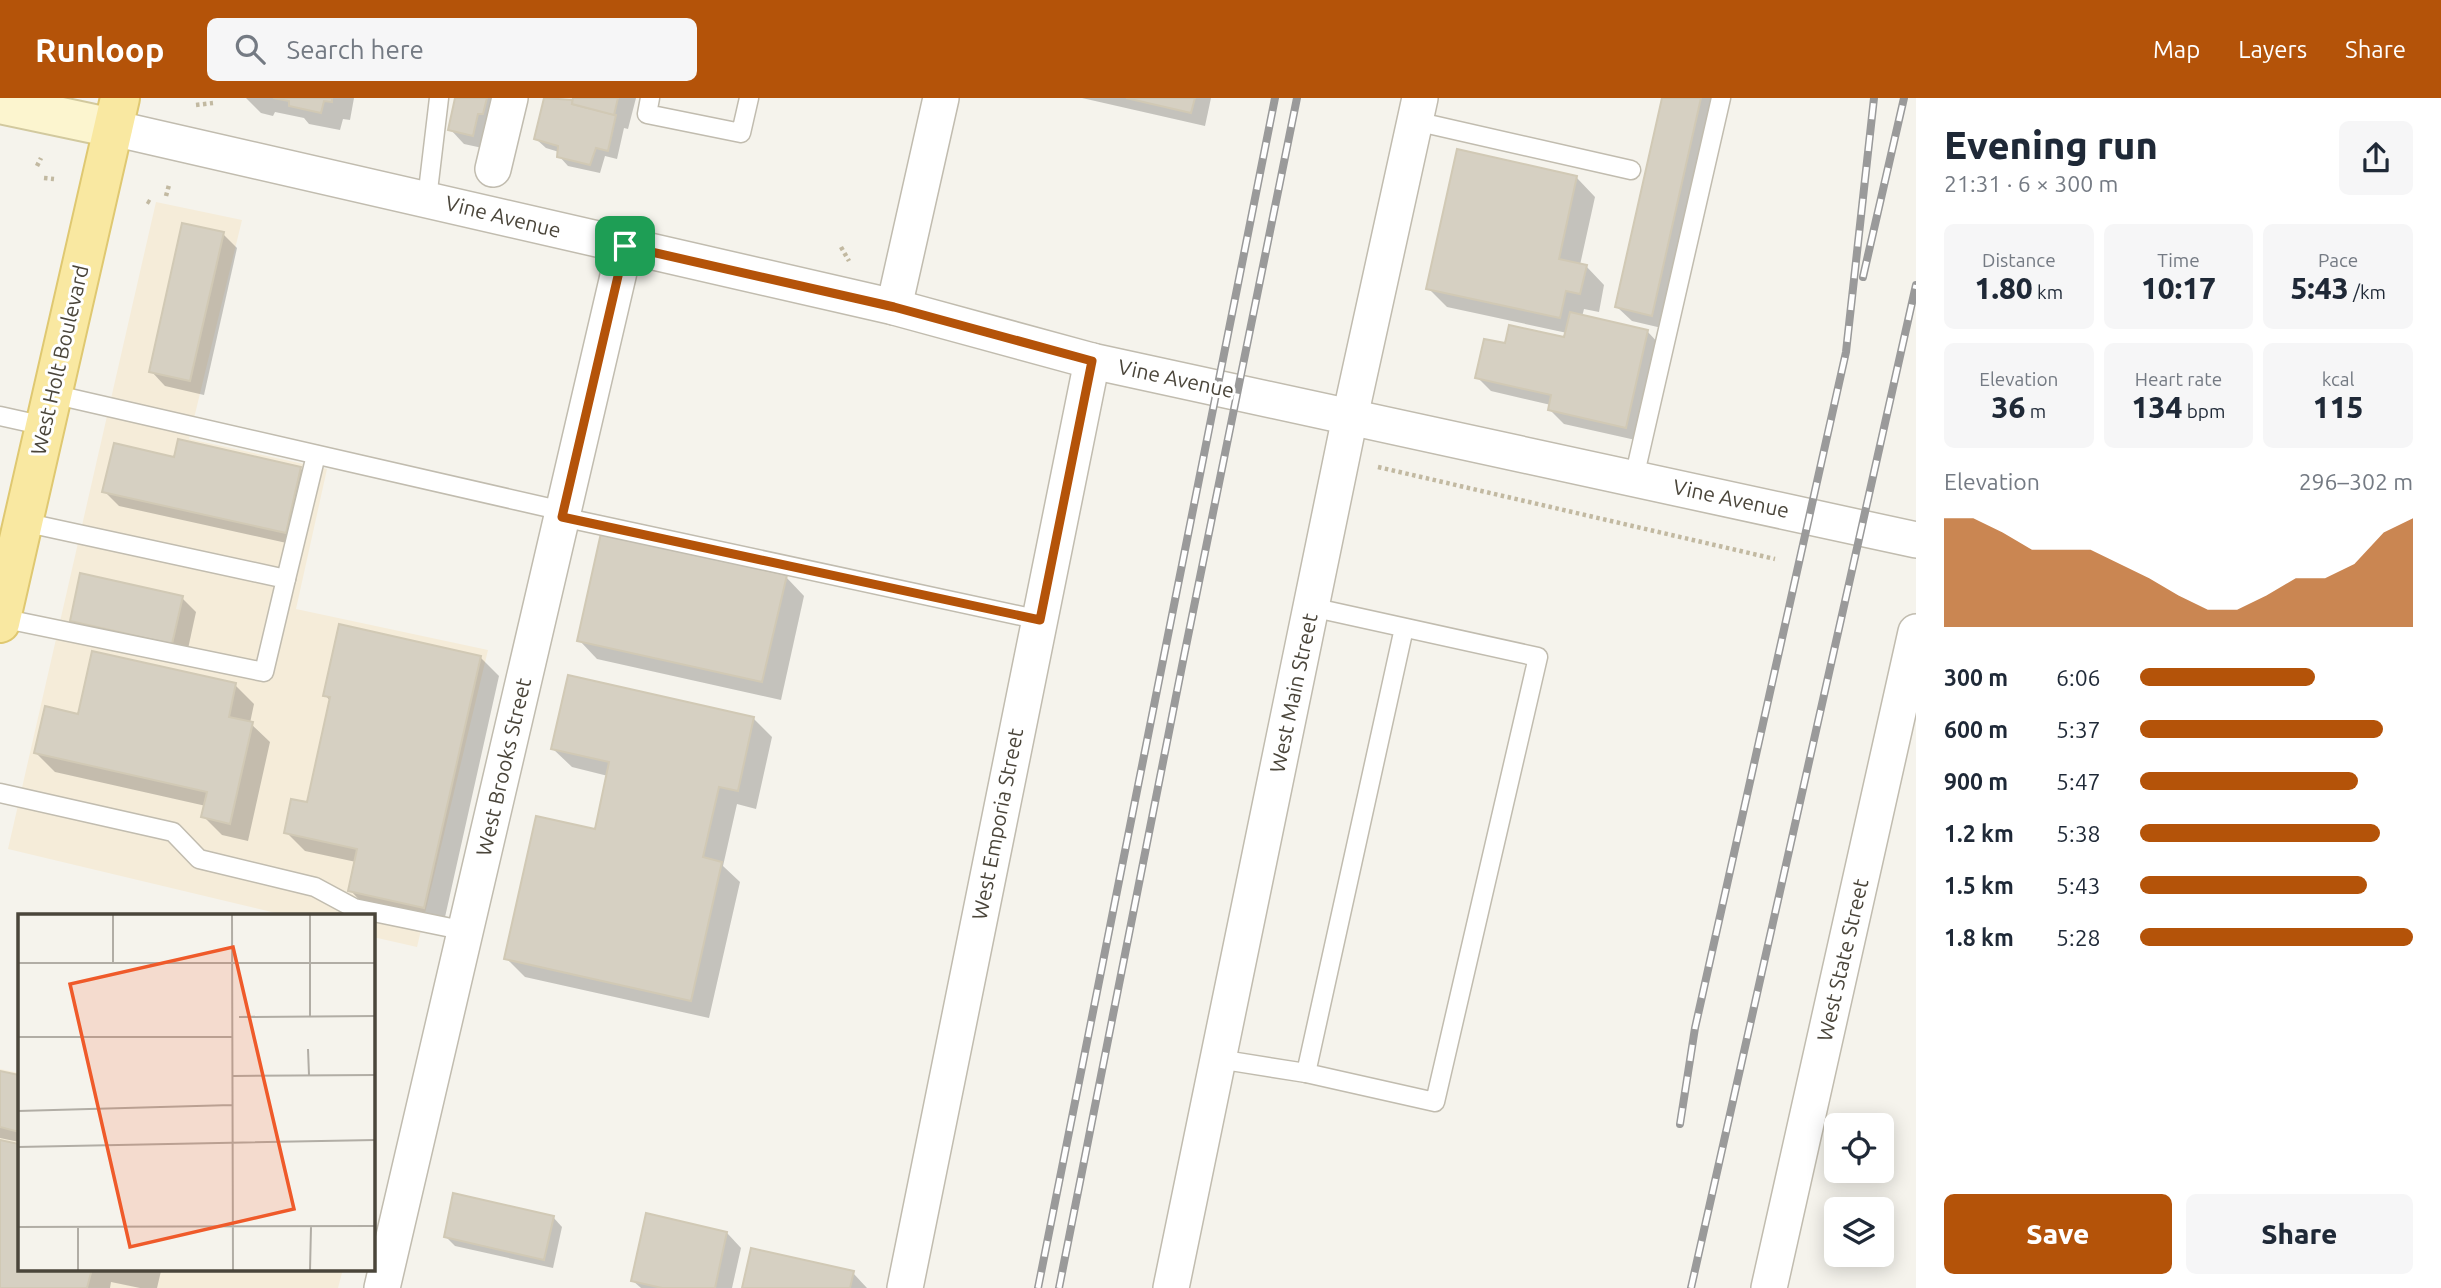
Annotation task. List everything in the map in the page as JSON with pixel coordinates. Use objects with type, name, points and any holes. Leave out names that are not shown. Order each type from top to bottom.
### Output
[{"type":"main road","name":"West Holt Boulevard","points":[[1,620],[117,113]]},
{"type":"street","points":[[493,169],[510,98]]},
{"type":"street","points":[[894,307],[941,98]]},
{"type":"street","points":[[0,104],[117,113]]},
{"type":"street","name":"West Main Street","points":[[1171,1288],[1350,417],[1418,110]]},
{"type":"street","name":"Vine Avenue","points":[[117,113],[426,199],[894,307],[1092,361],[1916,540]]},
{"type":"street","name":"West Brooks Street","points":[[383,1288],[625,246]]},
{"type":"street","name":"West Emporia Street","points":[[905,1288],[1092,361]]},
{"type":"street","name":"West State Street","points":[[1769,1288],[1916,632]]},
{"type":"lane","points":[[426,199],[439,98]]},
{"type":"lane","points":[[650,98],[647,114],[741,133],[749,98]]},
{"type":"lane","points":[[1634,478],[1721,98]]},
{"type":"lane","points":[[1418,110],[1631,170]]},
{"type":"lane","points":[[0,416],[49,410],[316,455],[563,514],[1040,620]]},
{"type":"lane","points":[[1,620],[264,672],[316,455]]},
{"type":"lane","points":[[23,522],[286,579]]},
{"type":"lane","points":[[1218,1059],[1306,1073],[1435,1102],[1538,657],[1311,607]]},
{"type":"lane","points":[[1306,1073],[1404,628]]},
{"type":"lane","points":[[0,793],[173,832],[199,859],[315,887],[354,908],[466,931]]},
{"type":"path","points":[[197,105],[212,103]]},
{"type":"path","points":[[37,166],[41,158]]},
{"type":"path","points":[[44,178],[54,179]]},
{"type":"path","points":[[166,196],[169,185]]},
{"type":"path","points":[[146,201],[152,204]]},
{"type":"path","points":[[841,247],[853,268]]},
{"type":"path","points":[[1378,467],[1776,559]]},
{"type":"shaded area","points":[[156,202],[242,220],[189,439],[327,469],[296,609],[488,650],[417,947],[374,937],[374,914],[280,914],[8,849]]},
{"type":"shaded area","points":[[0,1069],[18,1073],[18,1270],[343,1270],[338,1288],[0,1288]]},
{"type":"building","points":[[273,98],[332,98],[332,102],[324,101],[321,113],[289,106],[289,101]]},
{"type":"building","points":[[455,98],[487,98],[483,114],[478,114],[473,136],[448,130]]},
{"type":"building","points":[[544,98],[573,100],[572,104],[616,115],[608,151],[596,148],[590,165],[557,157],[558,146],[534,139]]},
{"type":"building","points":[[573,98],[618,98],[614,115],[572,104]]},
{"type":"building","points":[[1126,98],[1195,98],[1191,113]]},
{"type":"building","points":[[1662,98],[1701,98],[1652,316],[1615,307]]},
{"type":"building","points":[[1457,149],[1577,176],[1559,259],[1587,265],[1580,294],[1566,291],[1560,318],[1426,289]]},
{"type":"building","points":[[182,223],[224,232],[190,381],[149,372]]},
{"type":"building","points":[[1570,312],[1648,330],[1626,428],[1548,410],[1551,395],[1475,378],[1484,339],[1505,343],[1509,325],[1564,337]]},
{"type":"building","points":[[178,439],[301,467],[286,533],[102,492],[114,443],[174,457]]},
{"type":"building","points":[[601,533],[787,575],[762,682],[577,641]]},
{"type":"building","points":[[80,573],[183,596],[172,644],[70,621]]},
{"type":"building","points":[[339,624],[481,656],[424,908],[348,891],[357,849],[284,833],[291,799],[307,802],[330,697],[323,696]]},
{"type":"building","points":[[92,651],[236,683],[229,717],[253,722],[230,824],[201,817],[207,792],[34,753],[45,706],[78,714]]},
{"type":"building","points":[[568,675],[754,717],[738,791],[719,787],[703,857],[722,862],[691,1001],[504,959],[536,816],[595,829],[609,762],[551,749]]},
{"type":"building","points":[[0,1071],[18,1075],[18,1132],[0,1127]]},
{"type":"building","points":[[0,1140],[18,1144],[18,1270],[92,1270],[87,1288],[0,1288]]},
{"type":"building","points":[[453,1193],[554,1216],[544,1260],[444,1237]]},
{"type":"building","points":[[646,1213],[727,1232],[715,1288],[662,1288],[631,1281]]},
{"type":"building","points":[[751,1248],[854,1271],[850,1288],[742,1288]]},
{"type":"railway","points":[[1038,1288],[1275,98]]},
{"type":"railway","points":[[1059,1288],[1297,98]]},
{"type":"railway","points":[[1680,1124],[1695,1028],[1846,352],[1874,98]]},
{"type":"railway","points":[[1863,277],[1904,98]]},
{"type":"railway","points":[[1691,1288],[1916,285]]},
{"type":"route","points":[[625,246],[894,307],[1092,361],[1040,620],[562,517],[625,246]]}]
